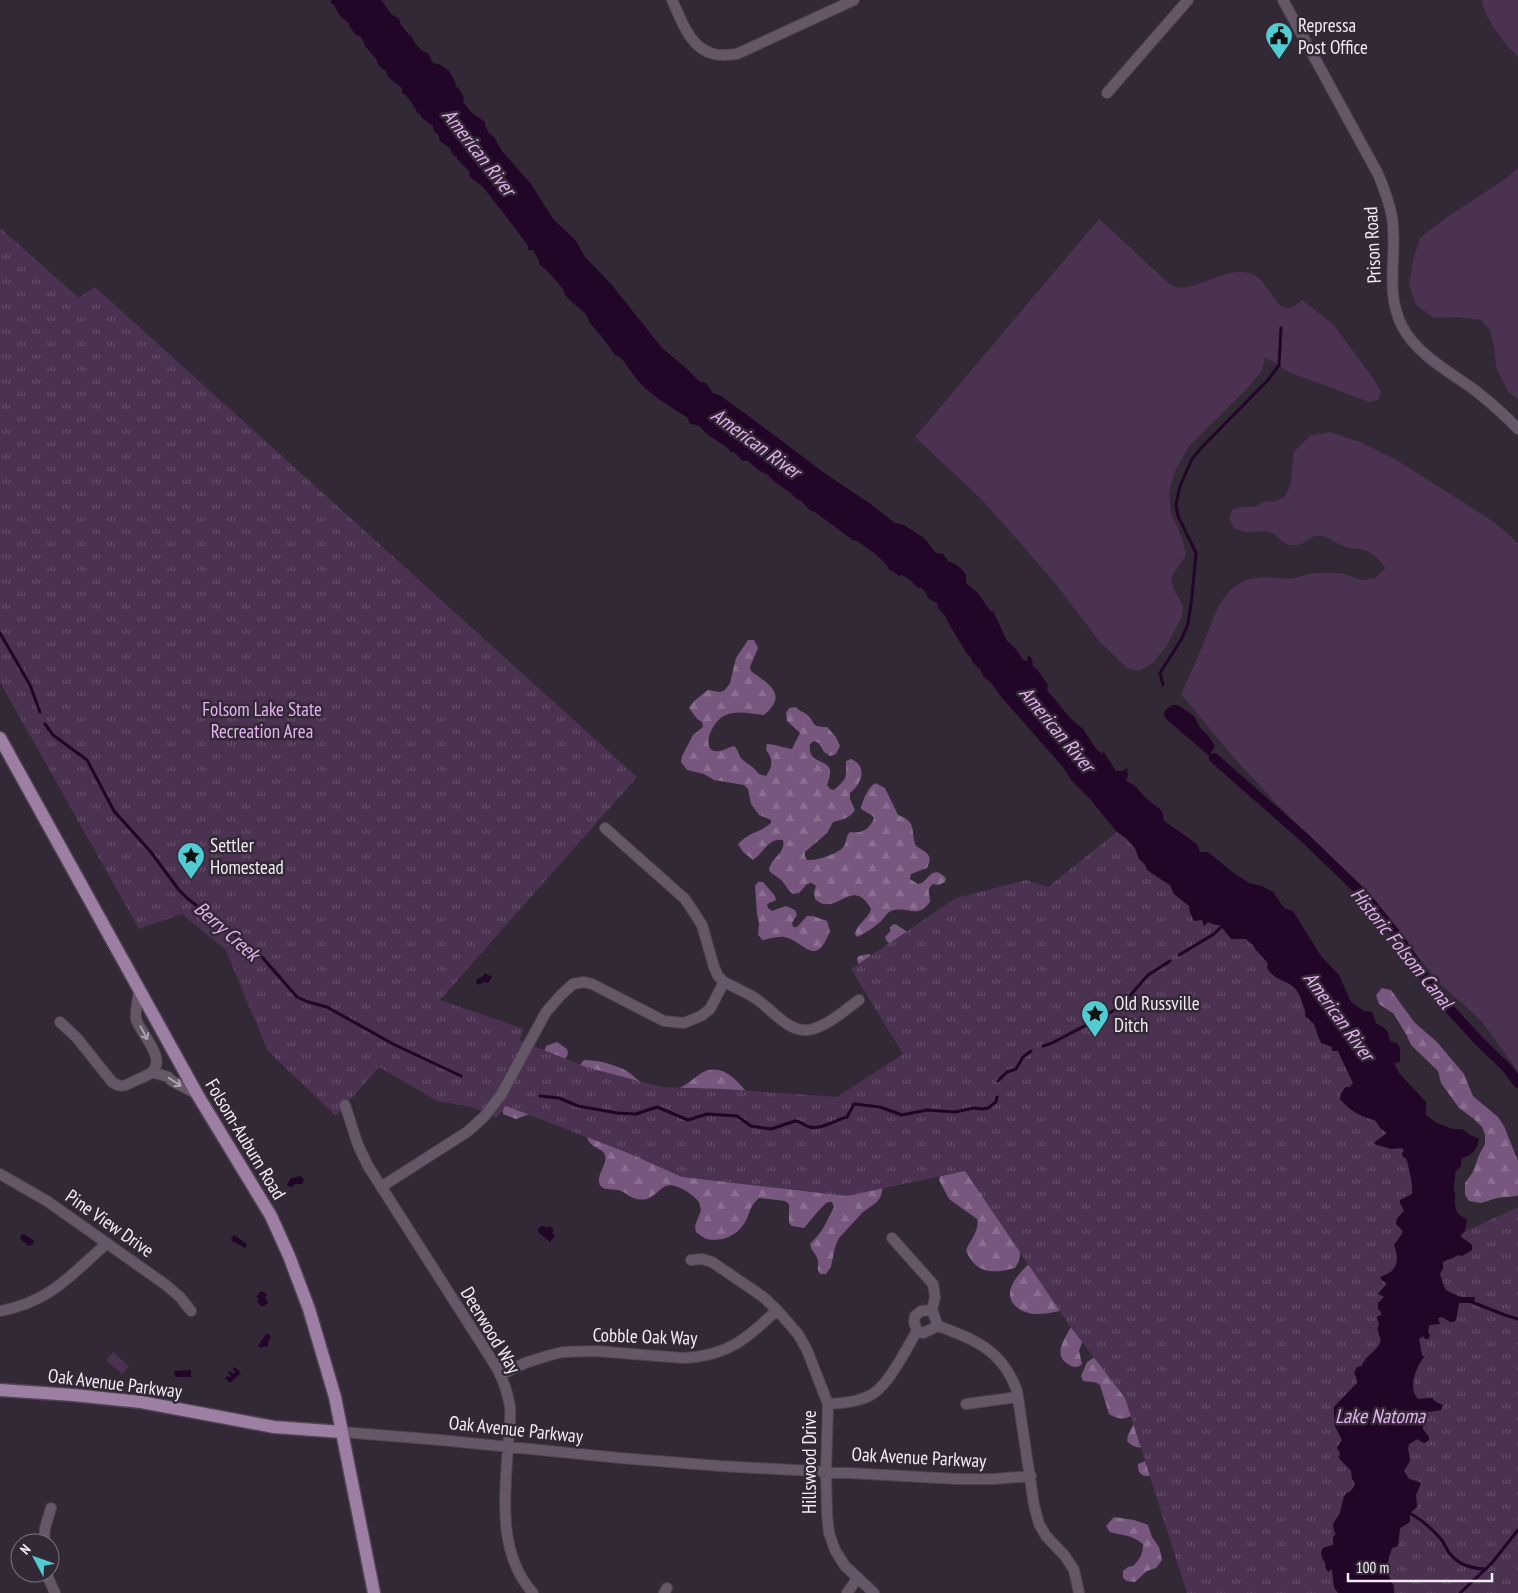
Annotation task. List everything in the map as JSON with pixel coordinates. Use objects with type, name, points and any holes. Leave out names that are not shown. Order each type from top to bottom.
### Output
[{"type":"main road","name":"Folsom-Auburn Road","points":[[2,745],[197,1094],[266,1207],[289,1256],[309,1310],[334,1397],[374,1593]]},
{"type":"main road","name":"Oak Avenue Parkway","points":[[0,1390],[73,1394],[141,1402],[274,1427],[342,1432]]},
{"type":"street","points":[[672,0],[694,43],[704,51],[714,55],[725,55],[737,54],[854,0]]},
{"type":"street","points":[[1107,93],[1188,0]]},
{"type":"street","name":"Prison Road","points":[[1285,4],[1378,174],[1387,196],[1392,218],[1392,287],[1395,307],[1402,325],[1420,350],[1491,403],[1518,429]]},
{"type":"street","points":[[605,828],[692,908],[702,925],[714,968],[724,982],[754,997],[791,1026],[805,1030],[819,1027],[859,1000]]},
{"type":"street","points":[[381,1187],[467,1132],[488,1113],[503,1092],[546,1012],[573,984],[584,982],[592,984],[664,1021],[684,1022],[701,1016],[710,1009],[724,982]]},
{"type":"street","points":[[60,1022],[78,1038],[112,1082],[117,1085],[127,1085],[152,1072],[156,1064],[154,1052],[136,1018],[139,992]]},
{"type":"street","points":[[152,1072],[168,1077],[197,1094]]},
{"type":"street","name":"Deerwood Way","points":[[346,1105],[358,1145],[368,1166],[500,1375],[507,1392],[511,1420],[505,1505],[506,1533],[517,1566],[533,1593]]},
{"type":"street","name":"Pine View Drive","points":[[0,1174],[47,1200],[173,1290],[191,1311]]},
{"type":"street","points":[[892,1238],[933,1284],[935,1297],[932,1310],[938,1326],[976,1341],[987,1348],[1007,1370],[1013,1380],[1018,1397],[1034,1505],[1039,1524],[1046,1536],[1070,1562],[1077,1577],[1080,1593]]},
{"type":"street","points":[[0,1311],[23,1306],[52,1292],[107,1243]]},
{"type":"street","name":"Hillswood Drive","points":[[691,1260],[702,1259],[712,1262],[747,1284],[777,1310],[798,1334],[807,1350],[828,1404],[826,1471],[829,1533],[840,1558],[857,1579],[874,1593]]},
{"type":"street","name":"Cobble Oak Way","points":[[500,1375],[525,1363],[563,1352],[595,1351],[683,1358],[712,1354],[726,1349],[751,1334],[777,1310]]},
{"type":"street","points":[[828,1404],[846,1403],[874,1394],[892,1373],[917,1332],[914,1322],[915,1316],[921,1311],[932,1310]]},
{"type":"street","points":[[917,1332],[924,1333],[938,1326]]},
{"type":"street","points":[[966,1404],[1018,1397]]},
{"type":"street","name":"Oak Avenue Parkway","points":[[342,1432],[710,1466],[958,1479],[1031,1476]]},
{"type":"street","points":[[45,1533],[51,1508]]},
{"type":"street","points":[[847,1593],[857,1579]]},
{"type":"green space","points":[[1482,0],[1518,0],[1518,57],[1491,23]]},
{"type":"green space","points":[[1518,168],[1518,399],[1509,393],[1496,367],[1490,331],[1481,320],[1458,317],[1434,318],[1416,305],[1409,285],[1414,256],[1420,238],[1444,219],[1505,179]]},
{"type":"green space","points":[[1099,219],[1174,286],[1190,287],[1220,276],[1242,272],[1259,278],[1275,300],[1286,308],[1293,307],[1302,300],[1333,324],[1373,378],[1381,392],[1378,400],[1369,402],[1291,373],[1265,357],[1262,371],[1245,391],[1189,446],[1175,471],[1169,492],[1171,513],[1182,538],[1186,554],[1171,579],[1174,590],[1183,606],[1182,617],[1166,647],[1153,663],[1139,671],[1127,668],[1099,641],[1055,583],[1009,530],[979,497],[915,437]]},
{"type":"green space","name":"Folsom Lake State Recreation Area","points":[[0,228],[79,298],[95,287],[637,777],[440,1000],[524,1029],[519,1040],[586,1067],[661,1087],[724,1089],[837,1097],[903,1054],[851,969],[956,898],[1026,880],[1048,887],[1117,832],[1135,848],[1139,859],[1152,874],[1170,885],[1174,894],[1189,906],[1190,913],[1202,920],[1204,925],[1208,922],[1220,925],[1231,935],[1246,939],[1258,950],[1267,962],[1270,973],[1291,985],[1298,992],[1305,1010],[1305,1016],[1314,1024],[1318,1038],[1338,1051],[1353,1083],[1341,1093],[1347,1104],[1357,1113],[1380,1124],[1384,1128],[1387,1134],[1376,1141],[1392,1148],[1402,1148],[1404,1151],[1402,1153],[1409,1167],[1412,1184],[1412,1195],[1405,1199],[1404,1211],[1396,1224],[1403,1231],[1394,1245],[1397,1256],[1396,1263],[1393,1269],[1381,1280],[1387,1284],[1379,1292],[1384,1297],[1378,1303],[1381,1315],[1377,1317],[1379,1324],[1377,1329],[1381,1341],[1359,1370],[1357,1383],[1334,1408],[1334,1424],[1342,1440],[1337,1448],[1340,1453],[1339,1458],[1352,1471],[1352,1479],[1355,1484],[1353,1489],[1344,1496],[1333,1545],[1323,1548],[1322,1551],[1325,1563],[1330,1571],[1332,1569],[1334,1587],[1338,1593],[1187,1593],[1125,1398],[1072,1329],[965,1171],[847,1196],[682,1177],[628,1153],[506,1106],[496,1118],[472,1107],[437,1101],[379,1067],[336,1116],[268,1051],[225,949],[182,914],[139,929],[0,682]]},
{"type":"green space","points":[[1330,432],[1360,442],[1395,459],[1494,522],[1518,543],[1518,1071],[1482,1022],[1440,984],[1362,888],[1274,801],[1234,758],[1181,694],[1218,607],[1230,590],[1245,580],[1263,577],[1291,579],[1314,573],[1342,573],[1361,580],[1376,578],[1385,568],[1379,560],[1368,552],[1344,546],[1323,536],[1314,536],[1303,543],[1290,545],[1269,532],[1247,532],[1234,528],[1229,518],[1232,510],[1240,507],[1255,507],[1265,501],[1274,502],[1285,496],[1291,483],[1294,452],[1310,436]]},
{"type":"green space","points":[[748,640],[754,640],[758,648],[750,667],[751,671],[764,680],[773,690],[775,701],[764,715],[736,713],[720,718],[709,737],[708,743],[710,748],[714,751],[720,751],[734,746],[743,760],[759,774],[766,776],[771,763],[770,756],[766,750],[767,744],[792,749],[800,733],[787,721],[786,713],[789,708],[796,707],[805,713],[815,725],[827,727],[836,737],[840,746],[836,754],[830,756],[824,752],[819,743],[814,741],[810,744],[810,751],[812,756],[830,769],[827,785],[830,789],[834,790],[842,783],[846,775],[846,761],[851,759],[860,766],[861,775],[858,785],[850,793],[850,799],[855,810],[848,817],[833,822],[827,833],[805,852],[807,860],[821,858],[837,852],[846,843],[850,832],[865,830],[870,825],[874,818],[861,808],[866,794],[875,783],[885,788],[898,815],[911,824],[916,846],[928,854],[930,860],[927,868],[911,874],[910,879],[918,884],[922,883],[936,872],[946,878],[945,882],[931,886],[929,890],[930,902],[921,910],[891,911],[875,926],[857,937],[855,934],[856,930],[868,916],[871,909],[864,899],[857,895],[830,904],[823,904],[815,899],[814,892],[816,886],[812,883],[807,884],[799,893],[793,894],[769,870],[772,862],[782,849],[783,840],[770,843],[753,860],[743,852],[738,844],[746,837],[771,823],[771,820],[759,815],[751,804],[748,789],[744,785],[714,780],[704,774],[687,770],[681,762],[682,756],[693,735],[703,727],[702,722],[697,719],[689,708],[694,701],[708,690],[720,692],[725,690],[730,683],[736,658]]},
{"type":"green space","points":[[758,882],[763,882],[775,896],[776,900],[767,904],[768,908],[772,911],[786,906],[795,910],[797,915],[792,923],[793,927],[797,927],[807,916],[827,921],[830,931],[825,943],[819,949],[809,950],[784,937],[763,940],[758,935],[759,924],[755,886]]},
{"type":"green space","points":[[924,923],[929,935],[929,941],[924,960],[918,971],[901,973],[859,966],[857,959],[859,956],[869,954],[884,965],[894,959],[909,959],[910,956],[905,951],[889,943],[885,937],[890,932],[890,927],[894,924],[909,932]]},
{"type":"green space","points":[[1382,988],[1391,990],[1414,1022],[1437,1042],[1464,1074],[1473,1096],[1498,1117],[1504,1126],[1518,1161],[1517,1196],[1497,1198],[1481,1203],[1469,1201],[1465,1195],[1465,1183],[1473,1172],[1485,1144],[1485,1135],[1482,1127],[1459,1108],[1441,1083],[1438,1071],[1411,1045],[1394,1014],[1379,1004],[1376,995]]},
{"type":"green space","points":[[557,1042],[567,1049],[568,1054],[564,1061],[577,1068],[584,1060],[605,1063],[625,1070],[647,1086],[665,1090],[674,1090],[700,1074],[715,1069],[729,1074],[750,1097],[839,1101],[892,1079],[1022,1240],[1019,1261],[1015,1268],[999,1271],[986,1270],[974,1264],[966,1250],[976,1231],[977,1219],[949,1199],[939,1180],[942,1170],[883,1186],[881,1196],[877,1202],[863,1212],[839,1238],[831,1267],[826,1274],[820,1274],[817,1259],[810,1244],[818,1235],[834,1207],[832,1202],[824,1205],[804,1228],[792,1226],[789,1223],[789,1204],[785,1201],[759,1198],[736,1233],[722,1239],[712,1240],[706,1238],[696,1232],[695,1226],[701,1210],[699,1202],[684,1190],[670,1185],[661,1189],[650,1198],[642,1200],[633,1198],[618,1190],[604,1188],[600,1185],[599,1178],[605,1162],[605,1155],[590,1143],[585,1133],[533,1113],[516,1119],[503,1114],[502,1104],[543,1057],[546,1046]]},
{"type":"green space","points":[[1518,1207],[1518,1593],[1394,1593],[1394,1587],[1388,1570],[1389,1557],[1392,1548],[1398,1546],[1400,1528],[1406,1525],[1410,1513],[1417,1507],[1416,1495],[1419,1481],[1409,1479],[1404,1471],[1410,1460],[1409,1444],[1417,1439],[1424,1443],[1429,1440],[1429,1437],[1422,1429],[1425,1418],[1427,1412],[1438,1411],[1436,1402],[1432,1398],[1418,1399],[1413,1391],[1413,1380],[1424,1356],[1422,1356],[1419,1339],[1428,1332],[1429,1324],[1440,1323],[1437,1318],[1442,1317],[1456,1320],[1459,1303],[1471,1303],[1475,1297],[1462,1297],[1446,1290],[1440,1274],[1443,1262],[1448,1258],[1457,1255],[1462,1256],[1472,1250],[1469,1242],[1460,1237],[1462,1233]]},
{"type":"green space","points":[[1053,1217],[1063,1220],[1079,1248],[1084,1248],[1110,1259],[1115,1267],[1116,1277],[1129,1294],[1130,1303],[1118,1307],[1116,1312],[1118,1316],[1130,1321],[1132,1325],[1132,1334],[1126,1348],[1129,1353],[1140,1356],[1144,1351],[1152,1349],[1163,1362],[1166,1376],[1158,1390],[1168,1404],[1171,1427],[1183,1438],[1181,1444],[1175,1445],[1164,1438],[1162,1442],[1169,1450],[1182,1456],[1191,1465],[1200,1484],[1195,1492],[1180,1490],[1175,1480],[1169,1476],[1146,1476],[1142,1474],[1139,1471],[1138,1464],[1148,1459],[1154,1451],[1150,1447],[1135,1447],[1127,1441],[1136,1419],[1149,1418],[1151,1415],[1140,1412],[1127,1418],[1116,1418],[1109,1414],[1100,1385],[1094,1382],[1083,1381],[1081,1376],[1087,1362],[1110,1347],[1106,1336],[1095,1329],[1087,1329],[1079,1351],[1082,1364],[1077,1367],[1072,1366],[1063,1360],[1061,1355],[1064,1339],[1073,1323],[1064,1310],[1032,1314],[1020,1309],[1010,1297],[1012,1284],[1030,1263],[1042,1268],[1048,1263],[1051,1251],[1049,1229]]},
{"type":"green space","points":[[113,1352],[129,1366],[122,1374],[106,1360]]},
{"type":"green space","points":[[1114,1517],[1134,1520],[1148,1525],[1152,1537],[1159,1547],[1162,1560],[1156,1568],[1147,1571],[1135,1582],[1127,1581],[1123,1578],[1123,1571],[1138,1561],[1142,1554],[1143,1544],[1131,1537],[1110,1532],[1106,1526]]},
{"type":"water","name":"Lake Natoma","points":[[332,0],[381,0],[391,14],[399,19],[401,25],[418,46],[428,53],[433,63],[441,65],[449,71],[456,84],[455,86],[464,97],[463,102],[472,113],[485,122],[489,133],[531,184],[553,219],[576,241],[585,257],[611,284],[662,348],[700,382],[706,383],[713,393],[721,396],[895,523],[904,525],[924,538],[936,553],[943,554],[948,561],[957,565],[966,574],[966,583],[977,592],[991,612],[993,611],[1007,641],[1016,649],[1023,660],[1027,661],[1028,655],[1032,659],[1033,667],[1037,669],[1048,685],[1047,690],[1072,720],[1083,729],[1097,750],[1102,754],[1103,751],[1116,771],[1122,771],[1127,768],[1128,775],[1126,781],[1134,785],[1162,811],[1164,821],[1197,844],[1200,852],[1208,852],[1249,883],[1262,886],[1273,892],[1284,908],[1293,911],[1321,956],[1339,975],[1351,1002],[1364,1011],[1372,1012],[1376,1023],[1387,1030],[1390,1041],[1397,1043],[1400,1048],[1400,1062],[1394,1063],[1399,1073],[1426,1102],[1426,1115],[1437,1123],[1453,1129],[1462,1129],[1479,1139],[1473,1152],[1461,1160],[1461,1166],[1455,1172],[1454,1185],[1457,1213],[1467,1219],[1465,1231],[1460,1236],[1472,1245],[1472,1250],[1462,1256],[1457,1255],[1443,1262],[1440,1274],[1447,1291],[1461,1297],[1475,1297],[1475,1300],[1471,1303],[1459,1303],[1454,1322],[1450,1322],[1442,1317],[1438,1318],[1440,1324],[1429,1325],[1429,1339],[1425,1339],[1423,1336],[1419,1339],[1422,1356],[1425,1356],[1416,1371],[1413,1389],[1418,1399],[1432,1398],[1443,1405],[1441,1410],[1426,1413],[1423,1429],[1429,1440],[1424,1443],[1417,1439],[1409,1444],[1410,1461],[1404,1471],[1409,1479],[1421,1483],[1416,1495],[1417,1507],[1410,1513],[1410,1522],[1400,1528],[1398,1546],[1392,1548],[1388,1560],[1389,1576],[1394,1587],[1394,1593],[1338,1593],[1334,1587],[1332,1569],[1328,1572],[1321,1555],[1323,1548],[1333,1545],[1333,1537],[1336,1534],[1333,1524],[1340,1513],[1344,1496],[1355,1484],[1351,1471],[1339,1458],[1340,1453],[1337,1448],[1342,1440],[1334,1424],[1334,1407],[1357,1383],[1354,1373],[1357,1367],[1362,1366],[1363,1362],[1380,1343],[1381,1338],[1377,1317],[1381,1315],[1381,1312],[1378,1309],[1378,1303],[1384,1297],[1378,1294],[1387,1284],[1380,1278],[1391,1272],[1397,1263],[1394,1245],[1403,1231],[1396,1224],[1397,1218],[1404,1211],[1400,1200],[1412,1194],[1407,1159],[1403,1157],[1402,1153],[1404,1151],[1402,1148],[1391,1149],[1374,1144],[1386,1132],[1381,1129],[1375,1120],[1356,1112],[1340,1099],[1341,1093],[1353,1083],[1338,1051],[1332,1051],[1332,1047],[1321,1043],[1314,1024],[1305,1016],[1305,1009],[1296,990],[1272,974],[1267,968],[1268,963],[1253,945],[1246,939],[1231,939],[1220,925],[1208,922],[1204,926],[1202,920],[1194,921],[1189,906],[1174,894],[1170,885],[1147,870],[1145,864],[1139,859],[1135,848],[1117,832],[992,684],[983,676],[938,608],[937,603],[929,599],[922,588],[918,588],[902,575],[899,576],[892,570],[890,571],[885,563],[871,551],[811,511],[768,475],[758,470],[748,461],[743,461],[734,452],[730,452],[728,448],[708,435],[699,426],[689,423],[688,418],[655,396],[638,381],[622,359],[615,355],[586,314],[568,299],[558,282],[539,264],[533,250],[528,250],[528,246],[483,187],[469,176],[470,172],[453,155],[450,148],[440,141],[438,134],[434,132],[433,126],[417,113],[406,95],[402,93],[402,88],[388,77],[386,71],[379,66],[360,36],[356,35],[349,26],[350,24],[340,16],[334,5],[330,2]]},
{"type":"water","points":[[1172,705],[1178,705],[1194,716],[1200,728],[1207,734],[1215,746],[1210,754],[1214,757],[1213,759],[1167,720],[1164,715],[1165,711]]},
{"type":"water","points":[[485,973],[492,977],[488,983],[484,982],[478,985],[476,982],[478,978],[482,977]]},
{"type":"water","points":[[301,1176],[304,1180],[302,1184],[295,1184],[292,1187],[287,1185],[291,1178]]},
{"type":"water","points":[[541,1226],[547,1228],[549,1226],[554,1230],[552,1233],[555,1236],[550,1242],[538,1232]]},
{"type":"water","points":[[24,1234],[33,1240],[34,1243],[32,1245],[29,1246],[21,1240],[20,1236]]},
{"type":"water","points":[[234,1235],[247,1244],[245,1248],[232,1241],[231,1239]]},
{"type":"water","points":[[261,1291],[267,1294],[265,1297],[268,1303],[264,1306],[260,1306],[257,1301],[259,1299],[256,1297]]},
{"type":"water","points":[[266,1334],[269,1334],[271,1337],[268,1347],[264,1346],[261,1348],[258,1346]]},
{"type":"water","points":[[235,1367],[241,1373],[230,1383],[225,1378],[231,1376],[228,1372],[230,1371],[233,1374],[235,1372],[233,1369]]},
{"type":"water","points":[[191,1370],[191,1377],[175,1377],[174,1371]]},
{"type":"waterway","points":[[1163,685],[1160,673],[1181,640],[1188,624],[1196,553],[1178,516],[1176,505],[1180,486],[1192,459],[1268,380],[1279,365],[1281,328]]},
{"type":"waterway","name":"Berry Creek","points":[[0,633],[30,685],[40,712]]},
{"type":"waterway","name":"Berry Creek","points":[[45,724],[53,735],[87,760],[114,811],[150,851],[179,890],[262,957],[297,997],[327,1007],[393,1044],[461,1076]]},
{"type":"waterway","name":"Historic Folsom Canal","points":[[1214,758],[1306,839],[1365,896],[1399,938],[1436,994],[1479,1041],[1507,1068],[1518,1083]]},
{"type":"waterway","points":[[1179,955],[1214,934],[1223,925]]},
{"type":"waterway","points":[[1043,1046],[1121,1006],[1148,975],[1170,961]]},
{"type":"waterway","points":[[998,1081],[1007,1072],[1016,1069],[1023,1057],[1031,1051]]},
{"type":"waterway","points":[[540,1096],[559,1098],[578,1106],[617,1113],[636,1114],[657,1107],[688,1120],[707,1114],[737,1116],[751,1126],[771,1129],[795,1121],[814,1128],[823,1126],[847,1117],[854,1104],[880,1107],[902,1115],[927,1110],[955,1112],[974,1108],[988,1108],[996,1102],[997,1097]]},
{"type":"waterway","points":[[1469,1301],[1518,1319]]},
{"type":"waterway","points":[[1407,1512],[1421,1520],[1433,1531],[1442,1540],[1449,1553],[1462,1564],[1486,1569]]},
{"type":"waterway","points":[[1460,1593],[1491,1564],[1518,1530]]},
{"type":"place","name":"Repressa Post Office","points":[[1279,60]]},
{"type":"place","name":"Settler Homestead","points":[[191,880]]},
{"type":"place","name":"Old Russville Ditch","points":[[1095,1038]]},
{"type":"water label","name":"American River","points":[[479,152]]},
{"type":"water label","name":"American River","points":[[756,443]]},
{"type":"water label","name":"American River","points":[[1057,729]]},
{"type":"water label","name":"American River","points":[[1339,1016]]}]
